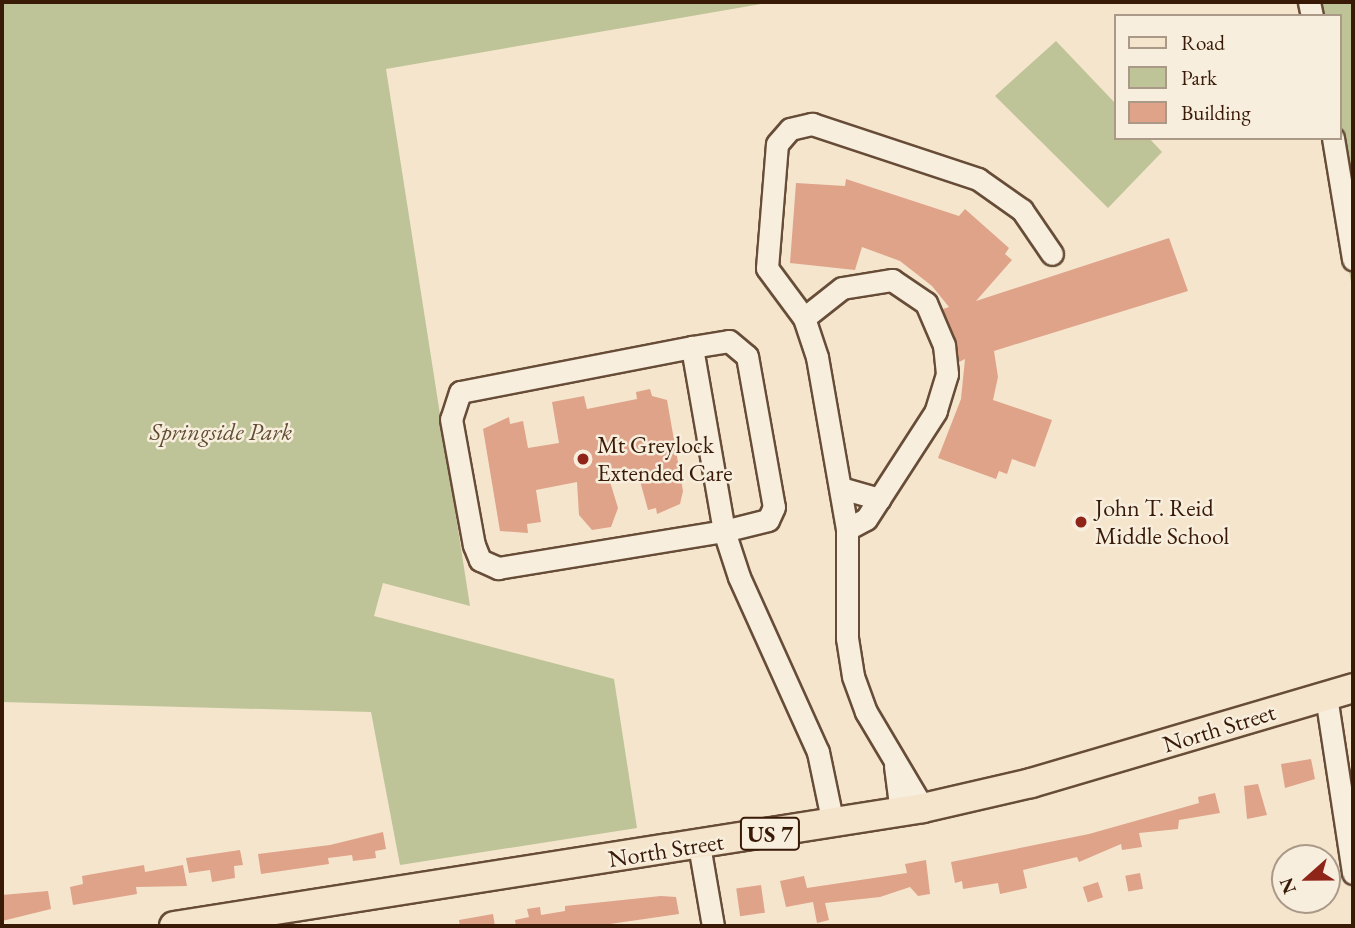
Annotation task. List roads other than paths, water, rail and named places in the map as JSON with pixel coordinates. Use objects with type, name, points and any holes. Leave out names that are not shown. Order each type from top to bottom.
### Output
[{"type":"main road","name":"North Street","points":[[174,926],[912,810],[1031,783],[1353,688]]},
{"type":"street","points":[[912,810],[903,769],[895,766],[853,676],[847,638],[847,529],[816,349],[804,318],[771,278],[767,257],[775,152],[781,136],[801,124],[978,179],[1023,210],[1052,254]]},
{"type":"street","points":[[1333,140],[1353,259]]},
{"type":"street","points":[[804,318],[842,288],[874,279],[905,286],[935,315],[947,359],[943,393],[866,519],[847,529]]},
{"type":"street","points":[[729,341],[743,348],[749,362],[774,507],[762,523],[724,531],[488,566],[474,545],[451,419],[455,399],[471,387],[729,341]]},
{"type":"street","points":[[692,347],[724,531],[749,600],[814,740],[833,824]]},
{"type":"street","points":[[841,488],[879,499]]},
{"type":"street","points":[[1326,696],[1353,873]]},
{"type":"street","points":[[699,845],[713,926]]},
{"type":"place","name":"Mt Greylock Extended Care","points":[[583,459]]},
{"type":"place","name":"John T. Reid Middle School","points":[[1081,522]]},
{"type":"park label","name":"Springside Park","points":[[221,432]]}]
